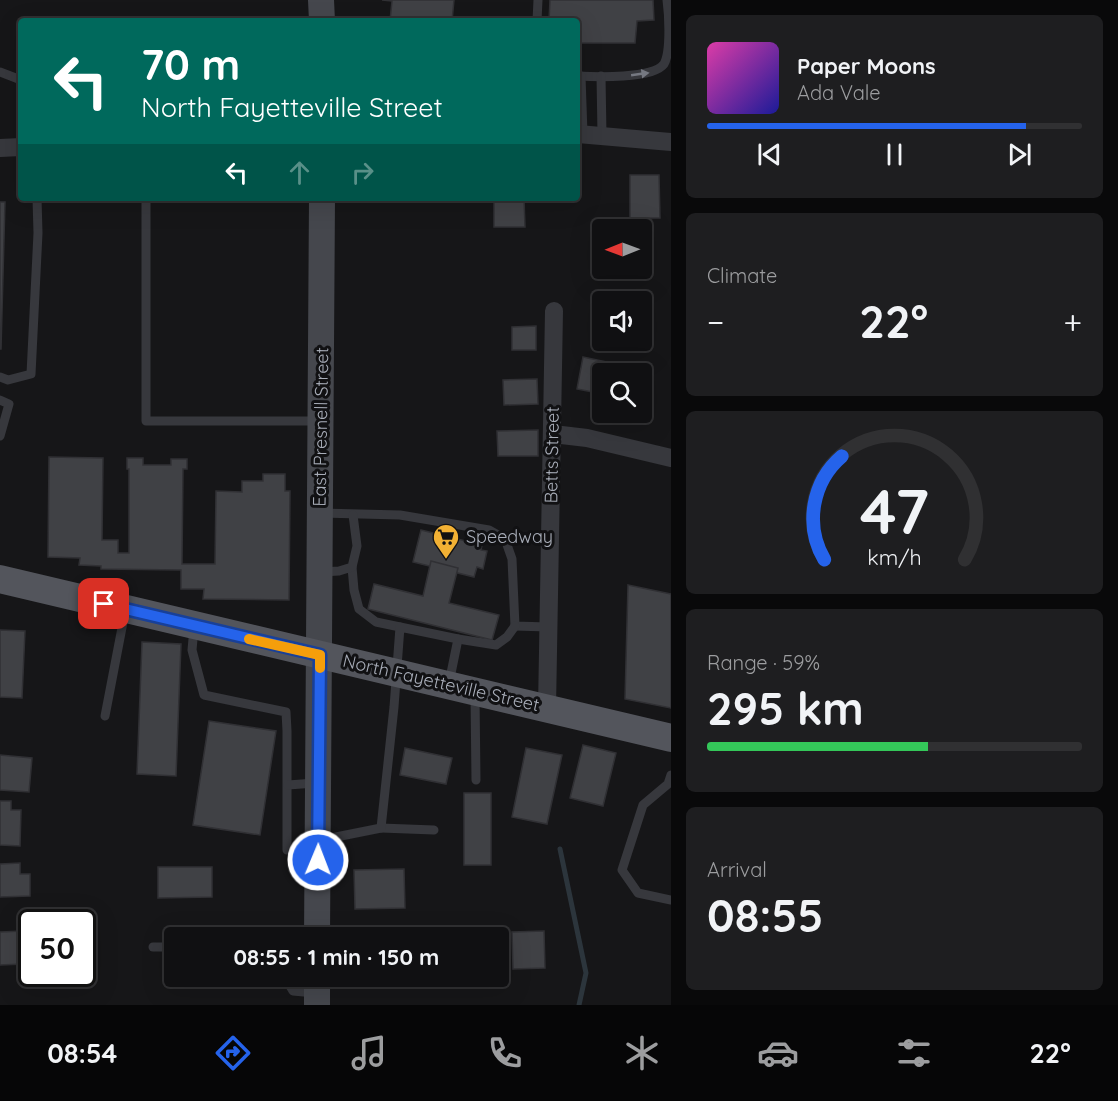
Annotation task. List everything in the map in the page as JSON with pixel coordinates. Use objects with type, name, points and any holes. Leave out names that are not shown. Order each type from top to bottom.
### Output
[{"type":"main road","points":[[321,0],[322,18]]},
{"type":"main road","name":"East Presnell Street","points":[[317,927],[322,201]]},
{"type":"main road","name":"North Fayetteville Street","points":[[0,579],[671,738]]},
{"type":"street","points":[[580,134],[671,142]]},
{"type":"street","points":[[0,148],[18,147]]},
{"type":"street","name":"Betts Street","points":[[548,708],[554,311]]},
{"type":"street","points":[[553,434],[587,438],[671,458]]},
{"type":"lane","points":[[537,18],[538,0]]},
{"type":"lane","points":[[580,76],[658,70],[665,63],[670,20],[667,0]]},
{"type":"lane","points":[[0,72],[18,79]]},
{"type":"lane","points":[[601,76],[602,135]]},
{"type":"lane","points":[[0,377],[8,380],[31,374],[38,233],[37,201]]},
{"type":"lane","points":[[146,201],[146,421],[321,421]]},
{"type":"lane","points":[[0,400],[9,404],[0,436]]},
{"type":"lane","points":[[321,513],[400,515],[489,530],[505,539],[512,559],[515,626],[507,637],[496,645],[458,639],[376,622],[358,609],[352,567],[357,546],[353,515]]},
{"type":"lane","points":[[319,572],[339,571],[352,567]]},
{"type":"lane","points":[[105,716],[125,609]]},
{"type":"lane","points":[[194,626],[192,650],[204,694],[286,712],[287,850]]},
{"type":"lane","points":[[515,626],[548,627]]},
{"type":"lane","points":[[381,828],[400,627]]},
{"type":"lane","points":[[458,639],[462,688],[476,780]]},
{"type":"lane","points":[[671,775],[668,784],[643,805],[622,870],[639,893],[671,900]]},
{"type":"lane","points":[[288,784],[318,782]]},
{"type":"lane","points":[[318,841],[381,828],[434,830]]},
{"type":"lane","points":[[153,947],[164,947]]},
{"type":"lane","points":[[291,987],[293,991],[317,992]]},
{"type":"building","points":[[382,0],[454,0],[452,18],[390,18],[392,1]]},
{"type":"building","points":[[550,0],[653,0],[654,20],[637,21],[635,43],[580,43],[580,18],[549,18]]},
{"type":"building","points":[[630,175],[659,175],[660,218],[630,218]]},
{"type":"building","points":[[494,201],[524,201],[525,227],[494,227]]},
{"type":"building","points":[[0,202],[5,202],[1,349],[0,349]]},
{"type":"building","points":[[536,326],[536,350],[512,350],[512,327]]},
{"type":"building","points":[[583,357],[612,363],[592,363],[592,392],[577,389]]},
{"type":"building","points":[[537,379],[538,404],[504,405],[503,380]]},
{"type":"building","points":[[538,430],[538,456],[498,456],[497,431]]},
{"type":"building","points":[[49,457],[103,458],[102,540],[118,540],[118,553],[129,553],[127,458],[143,458],[143,465],[171,465],[171,459],[187,459],[187,469],[183,469],[182,564],[215,564],[216,491],[242,492],[242,481],[263,481],[263,474],[285,474],[285,491],[290,491],[289,600],[203,599],[204,589],[181,589],[181,570],[101,569],[101,566],[79,565],[80,558],[48,557]]},
{"type":"building","points":[[421,530],[482,545],[481,550],[487,551],[483,569],[477,567],[474,577],[413,562]]},
{"type":"building","points":[[431,561],[458,568],[449,603],[499,615],[492,640],[368,609],[374,584],[423,596]]},
{"type":"building","points":[[628,585],[671,594],[671,708],[625,699]]},
{"type":"building","points":[[0,630],[25,631],[22,698],[0,697]]},
{"type":"building","points":[[142,642],[181,644],[176,776],[137,774]]},
{"type":"building","points":[[209,721],[276,731],[260,835],[193,825]]},
{"type":"building","points":[[583,745],[616,753],[603,806],[570,798]]},
{"type":"building","points":[[405,748],[452,758],[446,784],[400,775]]},
{"type":"building","points":[[526,748],[562,755],[547,824],[512,817]]},
{"type":"building","points":[[0,755],[32,758],[29,792],[0,790]]},
{"type":"building","points":[[464,793],[491,793],[491,865],[464,865]]},
{"type":"building","points":[[0,801],[11,801],[11,810],[21,810],[20,846],[0,845]]},
{"type":"building","points":[[20,863],[20,874],[30,874],[30,896],[0,897],[0,864]]},
{"type":"building","points":[[158,867],[212,867],[212,897],[158,898]]},
{"type":"building","points":[[404,869],[405,908],[355,909],[354,870]]},
{"type":"building","points":[[18,931],[18,964],[0,965],[0,932]]},
{"type":"building","points":[[544,931],[545,968],[513,969],[512,932]]},
{"type":"waterway","points":[[560,849],[586,973],[579,1005]]},
{"type":"slow traffic","points":[[249,639],[320,655],[320,668]]},
{"type":"place","name":"Speedway","points":[[446,560]]},
{"type":"route","points":[[104,604],[320,655],[318,860]]}]
